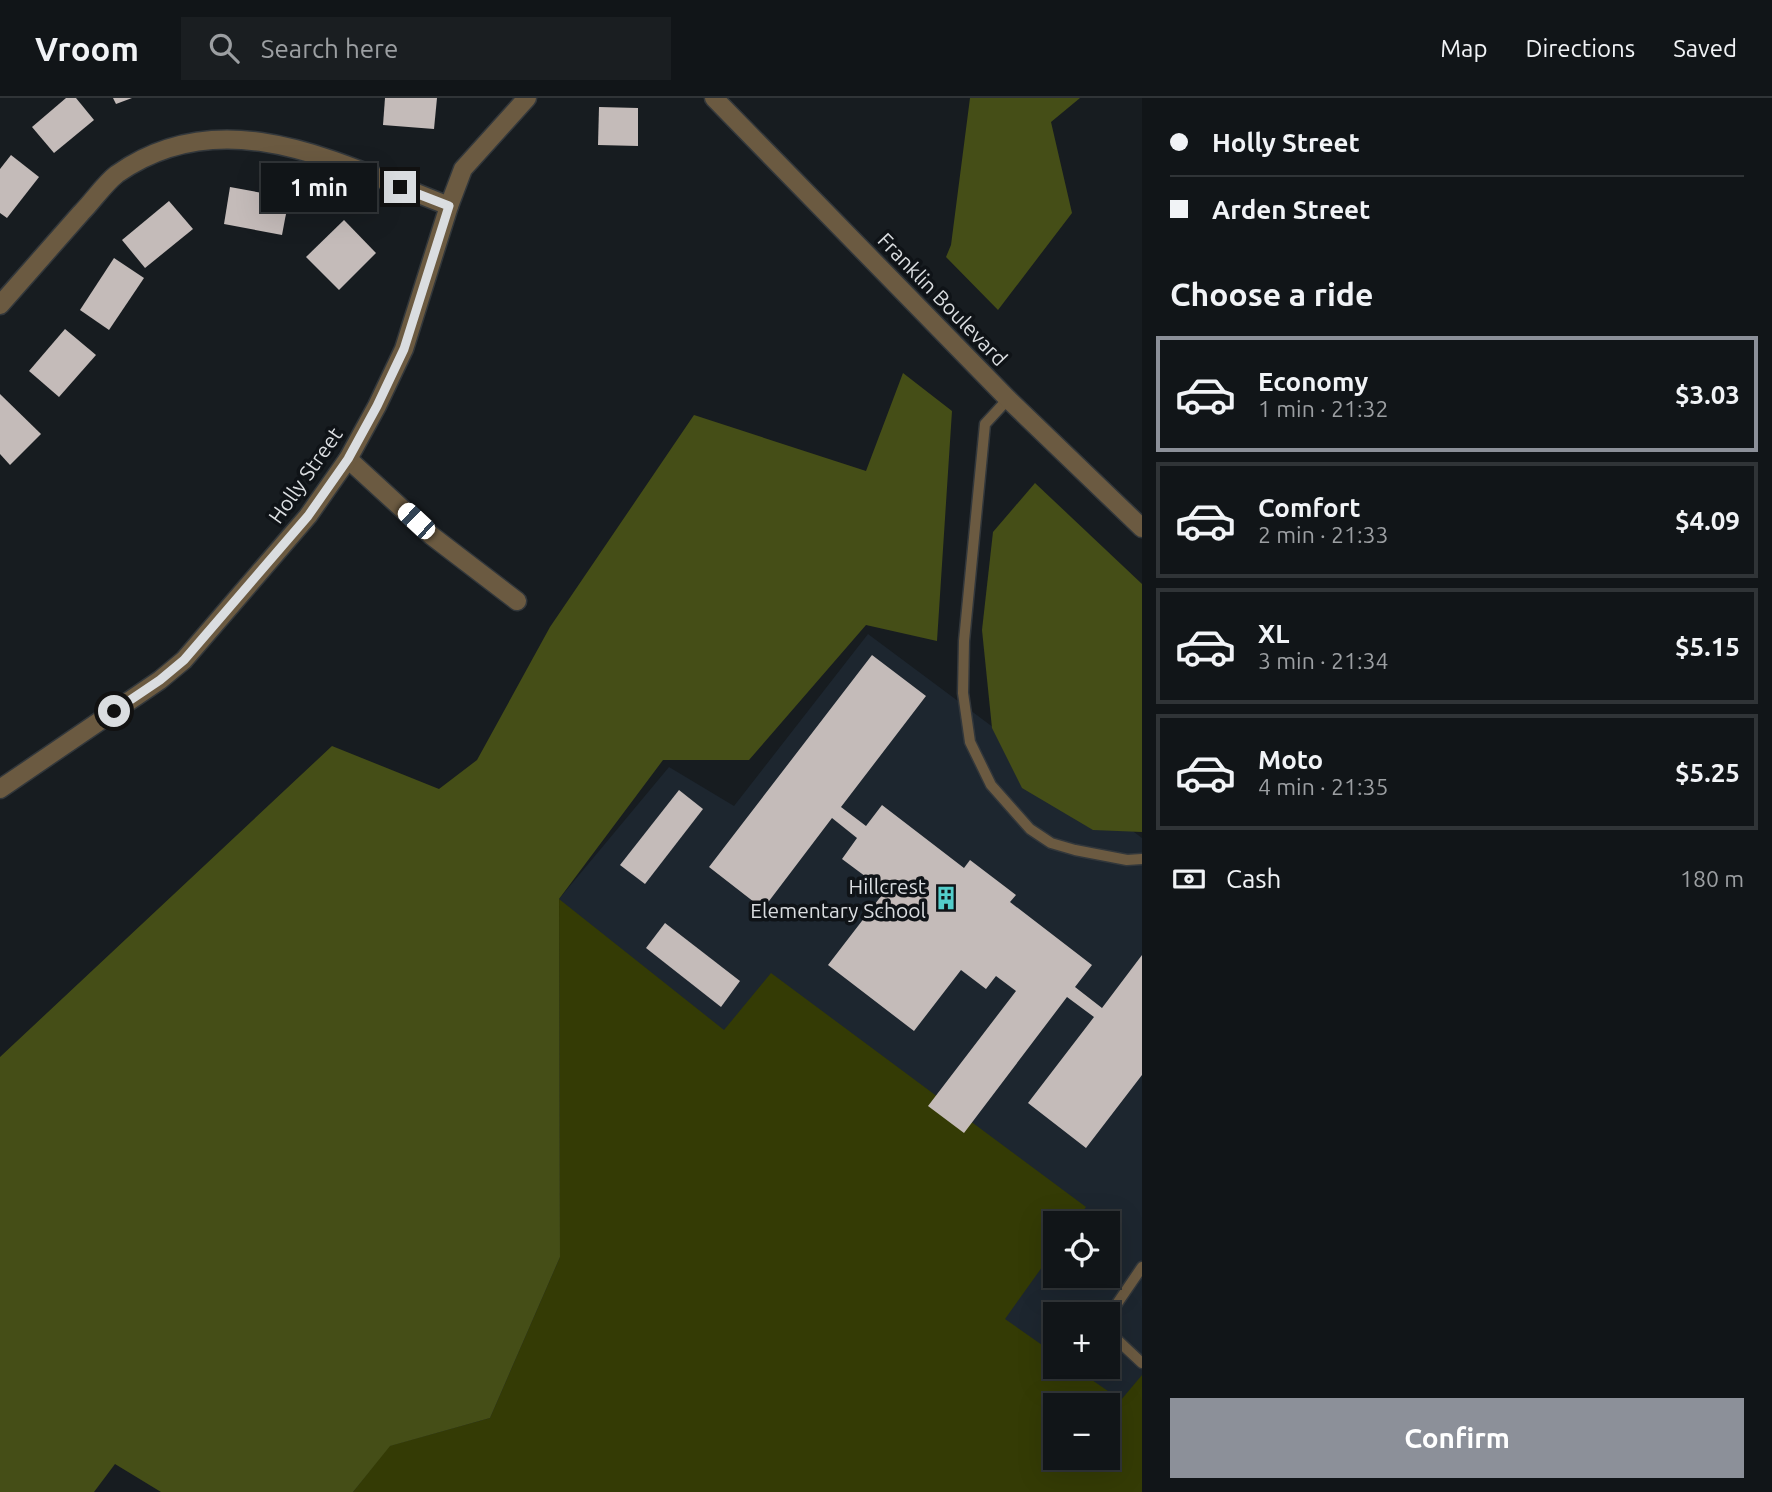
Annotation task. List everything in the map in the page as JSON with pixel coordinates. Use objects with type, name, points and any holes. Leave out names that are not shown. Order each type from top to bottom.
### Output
[{"type":"street","name":"Holly Street","points":[[0,789],[160,680],[184,660],[308,516],[348,459],[404,349],[463,169],[527,98]]},
{"type":"street","name":"Franklin Boulevard","points":[[714,98],[1008,399],[1142,528]]},
{"type":"street","points":[[0,305],[116,175],[154,153],[199,140],[245,139],[301,149],[449,206]]},
{"type":"street","points":[[348,459],[432,536],[517,601]]},
{"type":"lane","points":[[1008,399],[985,424],[964,640],[963,693],[971,741],[991,786],[1030,829],[1051,844],[1127,860],[1142,859]]},
{"type":"lane","points":[[1142,1267],[1110,1314],[1111,1334],[1142,1363]]},
{"type":"shaded area","points":[[868,634],[1142,838],[1142,1492],[353,1492],[389,1446],[490,1418],[560,1257],[559,899],[669,767],[734,806]]},
{"type":"green space","points":[[970,98],[1080,98],[1051,122],[1072,213],[998,310],[946,257],[951,245]]},
{"type":"green space","points":[[903,373],[952,411],[937,641],[866,625],[749,760],[663,760],[559,899],[560,1257],[490,1418],[390,1446],[353,1492],[161,1492],[115,1464],[94,1492],[0,1492],[0,1057],[332,746],[439,789],[477,760],[550,627],[694,415],[866,471]]},
{"type":"green space","points":[[1035,483],[1142,584],[1142,832],[1093,830],[1022,788],[992,728],[982,630],[993,532]]},
{"type":"green space","points":[[559,899],[724,1030],[771,973],[1086,1207],[1083,1211],[1043,1211],[1043,1266],[1005,1319],[1043,1346],[1043,1379],[1090,1379],[1111,1393],[1043,1393],[1043,1470],[1120,1470],[1120,1399],[1142,1375],[1142,1492],[353,1492],[389,1446],[490,1418],[560,1257]]},
{"type":"building","points":[[66,98],[76,98],[94,120],[54,153],[32,127]]},
{"type":"building","points":[[113,98],[132,98],[116,104]]},
{"type":"building","points":[[385,98],[437,98],[434,129],[383,125]]},
{"type":"building","points":[[599,107],[638,108],[638,146],[598,145]]},
{"type":"building","points":[[11,155],[39,177],[7,218],[0,213],[0,169]]},
{"type":"building","points":[[230,187],[289,198],[282,235],[224,224]]},
{"type":"building","points":[[169,201],[193,229],[145,268],[122,240]]},
{"type":"building","points":[[344,220],[376,253],[339,290],[306,257]]},
{"type":"building","points":[[114,258],[144,278],[109,330],[80,310]]},
{"type":"building","points":[[65,329],[96,355],[59,397],[29,371]]},
{"type":"building","points":[[0,394],[41,434],[10,465],[0,454]]},
{"type":"building","name":"Hillcrest Elementary School","points":[[872,655],[926,696],[841,807],[866,826],[882,805],[964,868],[970,860],[1016,895],[1010,902],[1092,965],[1075,987],[1102,1008],[1142,955],[1142,1075],[1086,1148],[1028,1103],[1094,1017],[1067,997],[964,1133],[928,1106],[1016,991],[996,976],[986,989],[961,970],[914,1031],[828,965],[885,891],[842,859],[857,838],[832,818],[763,909],[709,867]]},
{"type":"building","points":[[679,790],[703,809],[645,884],[620,865]]},
{"type":"building","points":[[665,923],[740,981],[721,1007],[646,948]]},
{"type":"place","name":"Hillcrest Elementary School","points":[[946,898]]},
{"type":"route","points":[[114,711],[184,660],[308,516],[348,459],[377,406],[404,349],[449,206],[400,187]]}]
